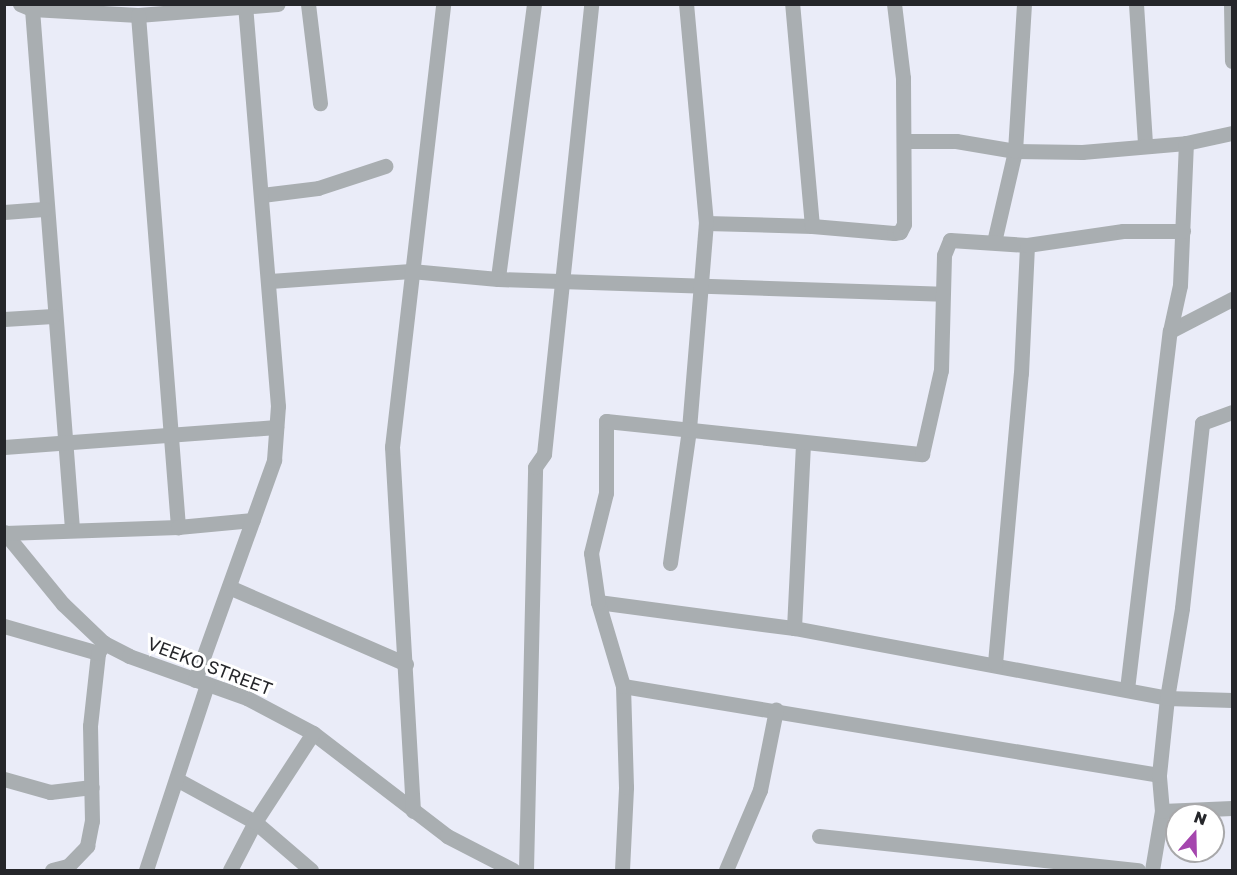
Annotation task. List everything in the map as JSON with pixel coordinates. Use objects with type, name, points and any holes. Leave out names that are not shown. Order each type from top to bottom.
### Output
[{"type":"street","points":[[72,529],[26,7],[138,15],[278,4]]},
{"type":"street","points":[[308,4],[320,103]]},
{"type":"street","points":[[413,811],[392,447],[443,4]]},
{"type":"street","points":[[498,279],[534,4]]},
{"type":"street","points":[[526,870],[535,467],[544,454],[560,282],[591,4]]},
{"type":"street","points":[[670,563],[689,429],[704,283],[706,223],[686,4]]},
{"type":"street","points":[[792,4],[812,226]]},
{"type":"street","points":[[706,223],[812,226],[900,232],[904,224],[906,141],[894,4]]},
{"type":"street","points":[[994,242],[1015,151],[1024,4]]},
{"type":"street","points":[[1136,4],[1145,145]]},
{"type":"street","points":[[1231,4],[1233,61]]},
{"type":"street","points":[[146,870],[178,780],[201,682],[229,587],[274,460],[276,427],[270,281],[245,8]]},
{"type":"street","points":[[138,15],[178,527]]},
{"type":"street","points":[[906,141],[956,141],[1015,151],[1083,152],[1186,143],[1233,133]]},
{"type":"street","points":[[1127,689],[1170,331],[1180,285],[1186,143]]},
{"type":"street","points":[[262,195],[318,188],[385,166]]},
{"type":"street","points":[[4,212],[44,209]]},
{"type":"street","points":[[622,870],[626,787],[623,686],[598,602],[591,553],[606,493],[606,421],[922,454],[941,370],[945,248],[951,240],[1027,245],[1123,231],[1183,231]]},
{"type":"street","points":[[995,663],[1019,395],[1027,245]]},
{"type":"street","points":[[270,281],[411,271],[560,282],[704,283],[942,294]]},
{"type":"street","points":[[1170,331],[1233,299]]},
{"type":"street","points":[[4,319],[53,315]]},
{"type":"street","points":[[1152,870],[1162,811],[1160,775],[1167,698],[1182,608],[1202,423],[1233,412]]},
{"type":"street","points":[[4,447],[276,427]]},
{"type":"street","points":[[794,628],[803,442]]},
{"type":"street","points":[[5,532],[178,527],[253,520]]},
{"type":"street","name":"VEEKO STREET","points":[[5,532],[101,648],[247,698],[313,733],[483,865],[513,870]]},
{"type":"street","points":[[229,587],[406,664]]},
{"type":"street","points":[[598,602],[794,628],[995,663],[1167,698],[1233,700]]},
{"type":"street","points":[[4,626],[101,648],[90,726],[92,787],[87,846],[68,866],[52,870]]},
{"type":"street","points":[[623,686],[1160,775]]},
{"type":"street","points":[[726,870],[760,790],[776,710]]},
{"type":"street","points":[[230,870],[255,822],[313,733]]},
{"type":"street","points":[[4,779],[50,792],[92,787]]},
{"type":"street","points":[[178,780],[255,822],[311,870]]},
{"type":"street","points":[[1162,811],[1233,807]]},
{"type":"street","points":[[819,836],[1138,870]]}]
